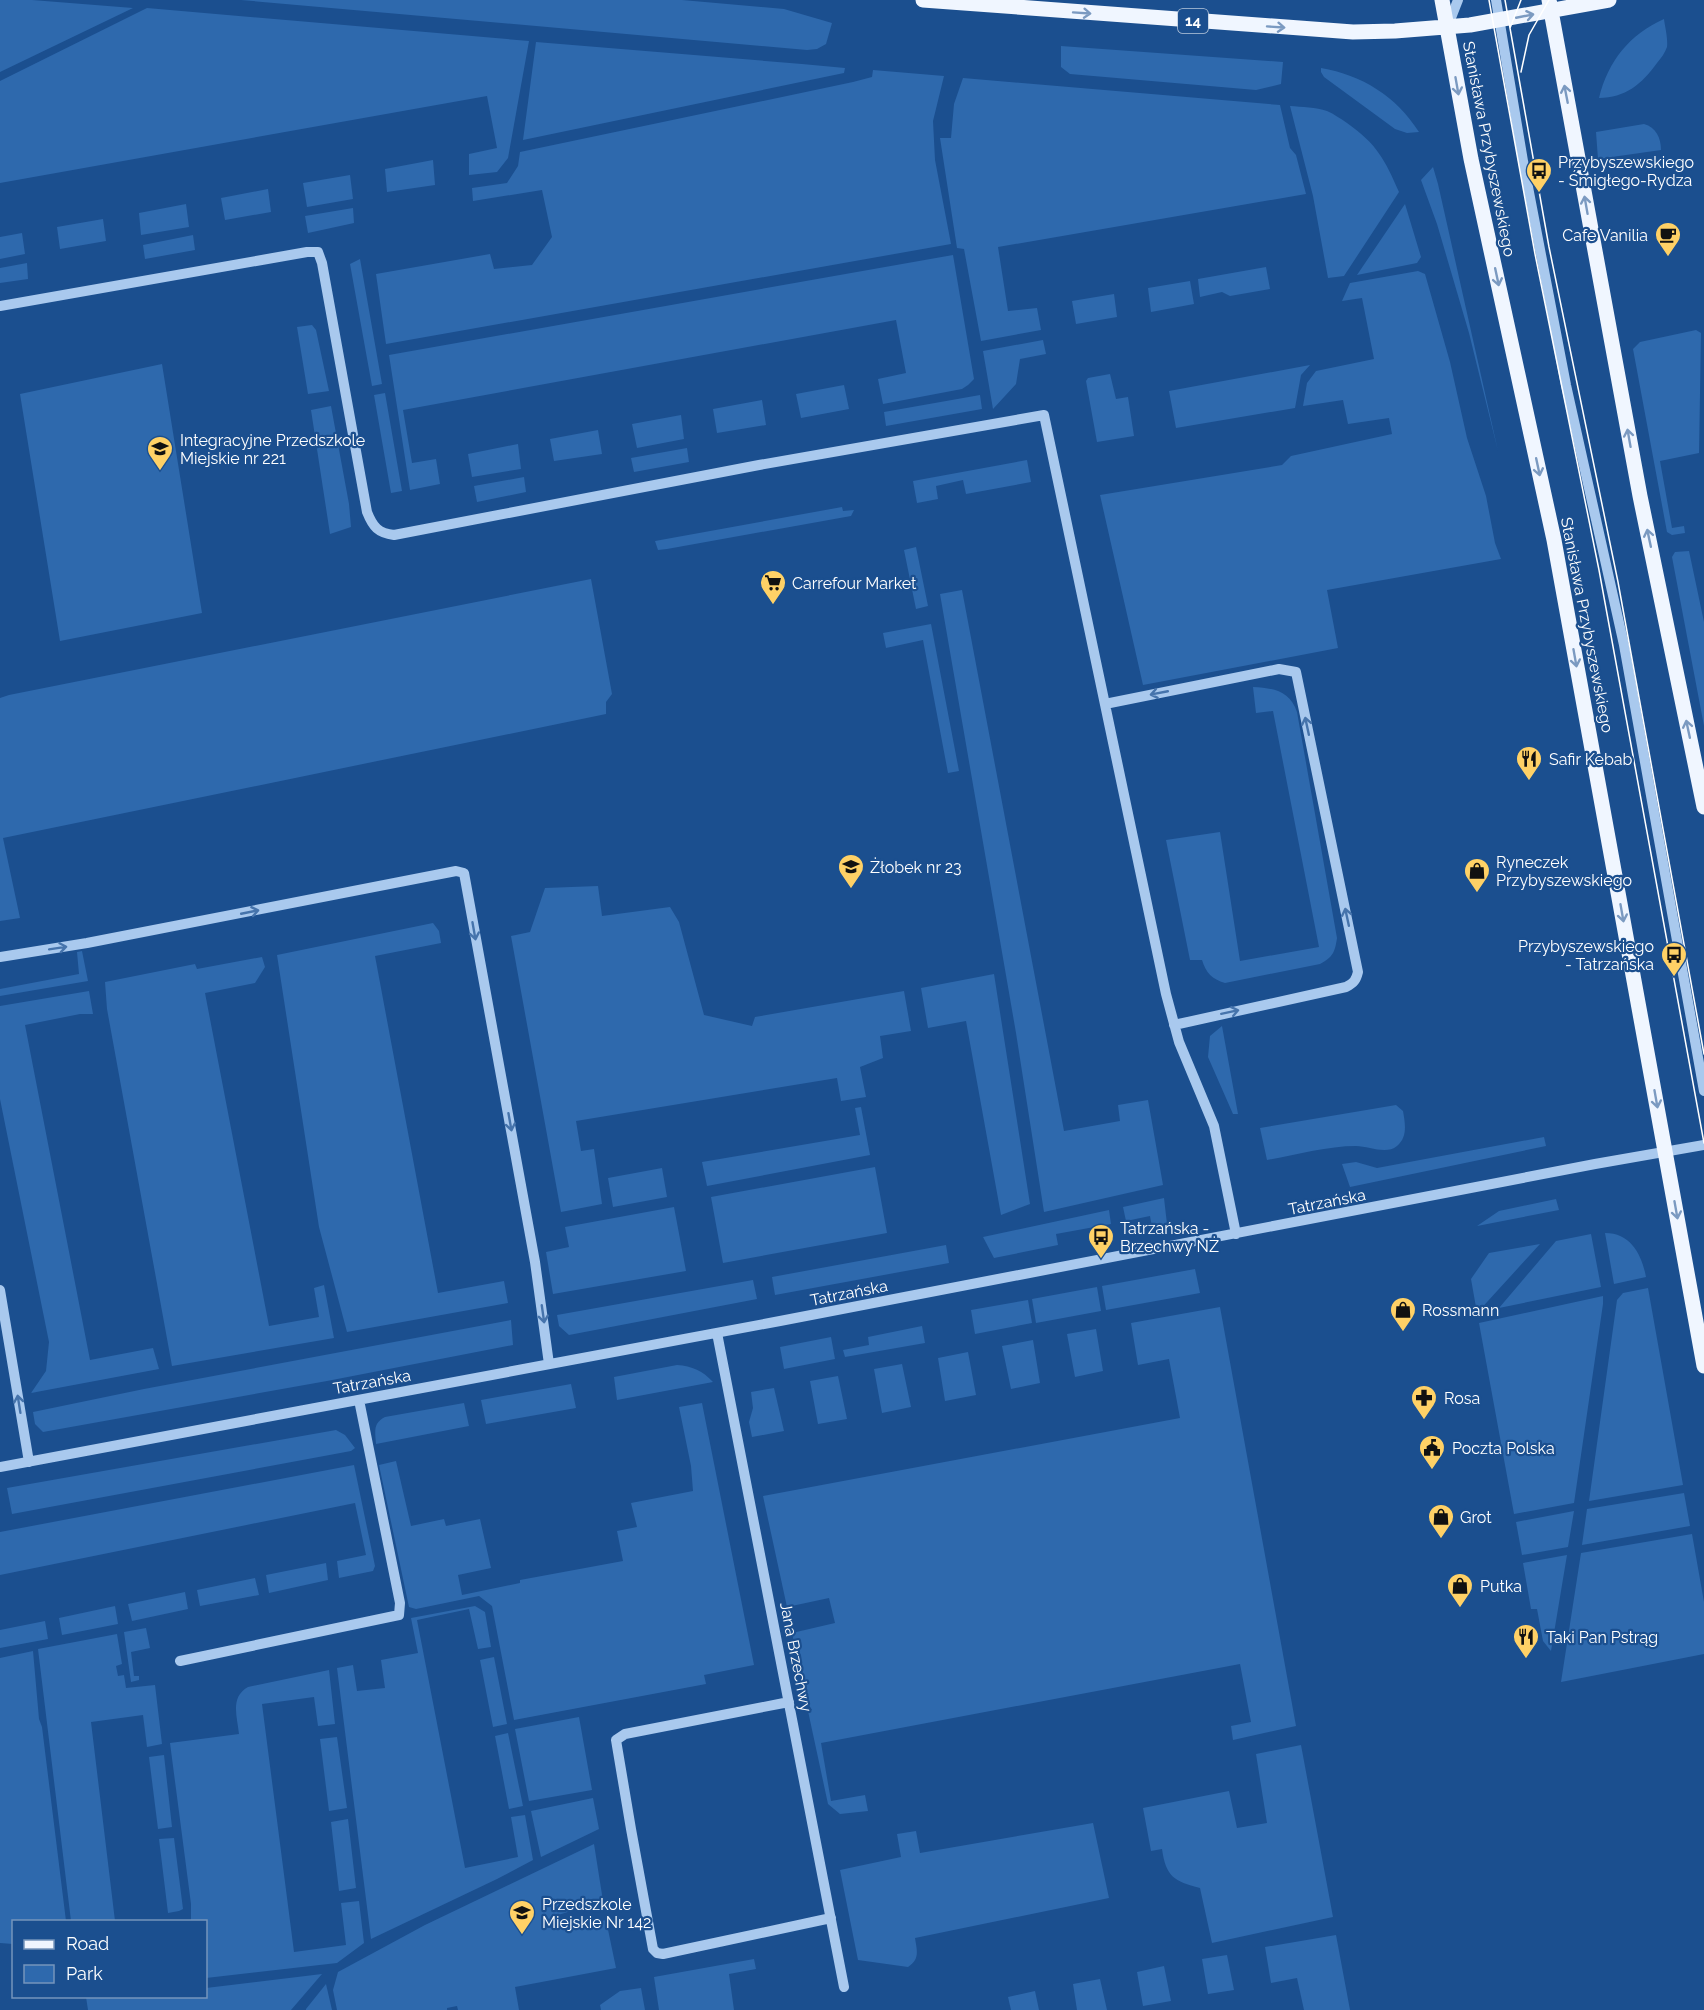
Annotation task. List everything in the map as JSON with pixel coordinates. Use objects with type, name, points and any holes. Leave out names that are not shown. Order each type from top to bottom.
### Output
[{"type":"main road","name":"14","points":[[922,0],[1323,31],[1395,32],[1499,21],[1549,6],[1609,0]]},
{"type":"main road","name":"Stanisława Przybyszewskiego","points":[[1442,0],[1474,171],[1554,540],[1704,1366]]},
{"type":"main road","points":[[1549,6],[1640,496],[1704,807]]},
{"type":"street","points":[[1447,28],[1458,0]]},
{"type":"street","points":[[1496,0],[1523,161],[1566,385],[1624,645],[1704,1091]]},
{"type":"street","points":[[0,306],[307,252],[318,252],[324,274],[367,512],[375,528],[384,534],[394,535],[747,467],[1044,416],[1174,1025],[1214,1126],[1236,1234]]},
{"type":"street","points":[[1105,704],[1279,669],[1296,672],[1358,972],[1356,979],[1346,987],[1174,1025]]},
{"type":"street","points":[[0,957],[132,935],[456,871],[464,873],[535,1262],[549,1364]]},
{"type":"street","name":"Tatrzańska","points":[[0,1467],[1704,1145]]},
{"type":"street","points":[[0,1290],[29,1462]]},
{"type":"street","name":"Jana Brzechwy","points":[[717,1333],[844,1987]]},
{"type":"street","points":[[180,1661],[399,1615],[400,1603],[359,1400]]},
{"type":"street","points":[[789,1702],[625,1734],[616,1740],[653,1949],[663,1954],[831,1918]]},
{"type":"green space","points":[[0,0],[32,0],[133,8],[0,72]]},
{"type":"green space","points":[[241,0],[682,0],[784,9],[832,23],[826,44],[817,49],[807,50]]},
{"type":"green space","points":[[147,8],[529,41],[508,158],[497,172],[469,175],[469,154],[497,148],[487,96],[0,183],[0,81]]},
{"type":"green space","points":[[1664,19],[1667,47],[1651,71],[1625,92],[1599,98],[1608,72],[1622,50],[1641,32]]},
{"type":"green space","points":[[536,42],[845,68],[844,73],[523,140]]},
{"type":"green space","points":[[1061,46],[1283,62],[1281,84],[1256,90],[1070,74],[1061,67]]},
{"type":"green space","points":[[1321,68],[1350,76],[1377,89],[1400,108],[1419,132],[1407,133],[1395,129],[1324,77]]},
{"type":"green space","points":[[873,70],[944,76],[933,121],[935,160],[951,244],[386,344],[376,274],[490,254],[494,269],[532,265],[552,237],[542,190],[473,201],[472,188],[507,183],[518,166],[520,152],[853,82],[872,77]]},
{"type":"green space","points":[[963,78],[1280,105],[1290,148],[1296,155],[1306,194],[998,247],[1008,311],[1037,308],[1041,330],[981,341],[964,249],[957,248],[940,138],[951,138],[954,104]]},
{"type":"green space","points":[[1290,106],[1327,111],[1366,138],[1379,153],[1399,192],[1344,276],[1328,278],[1313,196]]},
{"type":"green space","points":[[1644,124],[1657,134],[1661,150],[1598,159],[1596,132]]},
{"type":"green space","points":[[433,160],[435,185],[387,192],[385,169]]},
{"type":"green space","points":[[1433,167],[1498,451],[1469,333],[1437,224],[1421,180]]},
{"type":"green space","points":[[350,175],[353,199],[307,207],[303,183]]},
{"type":"green space","points":[[268,189],[271,212],[225,220],[221,198]]},
{"type":"green space","points":[[186,204],[189,227],[141,235],[139,213]]},
{"type":"green space","points":[[1405,204],[1421,257],[1417,263],[1357,275]]},
{"type":"green space","points":[[353,208],[354,223],[308,233],[305,216]]},
{"type":"green space","points":[[103,219],[106,241],[60,249],[57,227]]},
{"type":"green space","points":[[22,233],[25,254],[0,259],[0,237]]},
{"type":"green space","points":[[193,235],[195,250],[145,259],[143,245]]},
{"type":"green space","points":[[953,255],[974,379],[962,389],[883,404],[878,379],[906,373],[896,320],[403,410],[412,463],[436,459],[440,484],[410,490],[389,355]]},
{"type":"green space","points":[[360,259],[382,384],[372,386],[350,264]]},
{"type":"green space","points":[[27,263],[28,279],[0,283],[0,268]]},
{"type":"green space","points":[[1266,267],[1270,289],[1230,296],[1222,292],[1200,297],[1198,279]]},
{"type":"green space","points":[[1418,271],[1425,274],[1501,559],[1327,590],[1338,648],[1143,685],[1100,495],[1282,465],[1291,456],[1392,434],[1389,418],[1348,424],[1343,400],[1303,406],[1307,383],[1316,371],[1374,359],[1362,298],[1342,301],[1350,283]]},
{"type":"green space","points":[[1190,281],[1194,304],[1151,312],[1148,288]]},
{"type":"green space","points":[[1114,294],[1117,317],[1076,324],[1072,301]]},
{"type":"green space","points":[[312,325],[316,330],[329,391],[308,394],[297,327]]},
{"type":"green space","points":[[1696,330],[1701,333],[1699,453],[1660,461],[1672,528],[1684,526],[1685,533],[1672,535],[1667,532],[1633,349],[1640,342]]},
{"type":"green space","points":[[1043,340],[1046,354],[1020,359],[1016,384],[993,409],[983,351]]},
{"type":"green space","points":[[162,364],[202,613],[60,641],[20,394]]},
{"type":"green space","points":[[1310,365],[1301,375],[1295,408],[1176,428],[1169,391]]},
{"type":"green space","points":[[1110,374],[1116,399],[1128,397],[1134,436],[1097,442],[1086,381],[1088,378]]},
{"type":"green space","points":[[844,385],[849,409],[801,418],[796,394]]},
{"type":"green space","points":[[385,393],[402,491],[391,493],[374,395]]},
{"type":"green space","points":[[980,395],[982,409],[886,426],[884,412]]},
{"type":"green space","points":[[762,400],[766,425],[717,433],[713,409]]},
{"type":"green space","points":[[331,406],[351,527],[330,534],[311,410]]},
{"type":"green space","points":[[681,415],[684,439],[637,448],[632,424]]},
{"type":"green space","points":[[598,430],[602,454],[554,461],[550,439]]},
{"type":"green space","points":[[518,444],[521,469],[472,477],[468,454]]},
{"type":"green space","points":[[687,448],[689,462],[634,472],[631,458]]},
{"type":"green space","points":[[1027,460],[1031,482],[966,494],[963,480],[936,486],[938,499],[917,503],[913,481]]},
{"type":"green space","points":[[524,477],[526,492],[477,502],[474,486]]},
{"type":"green space","points":[[842,507],[843,511],[854,510],[851,516],[667,549],[658,550],[655,541]]},
{"type":"green space","points":[[916,547],[928,606],[916,609],[904,550]]},
{"type":"green space","points":[[1689,551],[1704,622],[1704,726],[1672,557],[1675,552]]},
{"type":"green space","points":[[591,579],[612,694],[606,702],[606,714],[3,838],[20,918],[0,921],[0,698]]},
{"type":"green space","points":[[962,590],[1064,1131],[1120,1121],[1118,1105],[1148,1100],[1163,1185],[1044,1212],[1016,1033],[940,594]]},
{"type":"green space","points":[[931,624],[959,771],[948,773],[923,640],[886,648],[883,633]]},
{"type":"green space","points":[[1253,687],[1280,692],[1290,699],[1297,712],[1337,938],[1333,954],[1320,964],[1225,983],[1210,975],[1202,960],[1190,960],[1166,840],[1220,832],[1240,961],[1319,947],[1273,711],[1256,713]]},
{"type":"green space","points":[[598,886],[602,916],[670,907],[679,922],[704,1015],[752,1026],[755,1017],[904,991],[911,1031],[880,1036],[883,1058],[860,1067],[866,1097],[841,1101],[837,1078],[576,1121],[581,1151],[594,1149],[602,1204],[561,1212],[511,936],[530,932],[545,888]]},
{"type":"green space","points":[[433,923],[439,931],[441,943],[375,956],[438,1293],[504,1281],[508,1303],[347,1332],[319,1227],[277,955]]},
{"type":"green space","points":[[82,951],[88,981],[0,996],[0,989],[79,974],[77,952]]},
{"type":"green space","points":[[262,957],[265,967],[255,983],[205,993],[269,1326],[319,1317],[314,1288],[324,1285],[334,1338],[172,1366],[107,1009],[105,982],[195,964],[197,969]]},
{"type":"green space","points":[[994,974],[1030,1204],[1001,1215],[966,1021],[928,1028],[921,988]]},
{"type":"green space","points":[[89,991],[93,1014],[80,1014],[25,1025],[90,1360],[153,1348],[159,1369],[31,1393],[46,1371],[49,1342],[0,1099],[0,1006]]},
{"type":"green space","points":[[1222,1026],[1238,1114],[1233,1114],[1208,1057],[1210,1036]]},
{"type":"green space","points":[[1396,1105],[1403,1111],[1405,1130],[1403,1138],[1393,1149],[1345,1146],[1267,1160],[1260,1128]]},
{"type":"green space","points":[[861,1107],[870,1155],[707,1186],[702,1162],[860,1135],[855,1108]]},
{"type":"green space","points":[[1544,1137],[1546,1146],[1350,1187],[1342,1164],[1356,1162],[1377,1168]]},
{"type":"green space","points":[[875,1167],[887,1233],[723,1263],[711,1197]]},
{"type":"green space","points":[[662,1168],[667,1197],[613,1207],[608,1178]]},
{"type":"green space","points":[[1164,1198],[1167,1224],[1152,1227],[1150,1216],[1126,1221],[1123,1207]]},
{"type":"green space","points":[[1556,1199],[1559,1210],[1477,1226],[1499,1211]]},
{"type":"green space","points":[[674,1207],[686,1271],[553,1294],[546,1252],[569,1247],[565,1227]]},
{"type":"green space","points":[[1109,1210],[1111,1224],[1056,1234],[1058,1245],[994,1258],[983,1237]]},
{"type":"green space","points":[[1605,1233],[1622,1237],[1634,1247],[1642,1261],[1646,1277],[1614,1284]]},
{"type":"green space","points":[[1591,1234],[1601,1287],[1499,1308],[1556,1241]]},
{"type":"green space","points":[[1540,1244],[1477,1313],[1471,1279],[1489,1253]]},
{"type":"green space","points":[[946,1245],[949,1263],[775,1295],[772,1277]]},
{"type":"green space","points":[[1195,1269],[1200,1293],[1106,1310],[1102,1286]]},
{"type":"green space","points":[[753,1280],[757,1299],[569,1335],[559,1326],[557,1315]]},
{"type":"green space","points":[[1097,1287],[1101,1311],[1036,1323],[1032,1299]]},
{"type":"green space","points":[[1648,1288],[1683,1485],[1589,1501],[1617,1300],[1623,1293]]},
{"type":"green space","points":[[1603,1296],[1574,1503],[1514,1514],[1479,1323]]},
{"type":"green space","points":[[1028,1300],[1032,1323],[975,1334],[971,1310]]},
{"type":"green space","points":[[1220,1307],[1296,1726],[1233,1740],[1231,1726],[1251,1722],[1240,1664],[821,1743],[831,1801],[865,1795],[868,1811],[840,1814],[828,1804],[808,1711],[812,1710],[807,1702],[792,1633],[835,1623],[829,1598],[787,1607],[763,1496],[1180,1418],[1169,1359],[1138,1365],[1131,1323]]},
{"type":"green space","points":[[511,1320],[513,1345],[43,1432],[35,1424],[33,1412]]},
{"type":"green space","points":[[922,1326],[925,1343],[845,1357],[843,1350],[869,1345],[868,1337]]},
{"type":"green space","points":[[1096,1329],[1103,1371],[1075,1377],[1067,1334]]},
{"type":"green space","points":[[831,1337],[835,1359],[784,1369],[780,1347]]},
{"type":"green space","points":[[1033,1340],[1040,1383],[1011,1389],[1002,1346]]},
{"type":"green space","points":[[968,1352],[976,1395],[945,1401],[938,1358]]},
{"type":"green space","points":[[902,1364],[911,1407],[882,1413],[874,1369]]},
{"type":"green space","points":[[677,1365],[697,1370],[713,1382],[617,1400],[614,1377]]},
{"type":"green space","points":[[838,1376],[847,1419],[818,1424],[810,1381]]},
{"type":"green space","points":[[571,1384],[576,1408],[486,1424],[481,1400]]},
{"type":"green space","points":[[774,1388],[784,1431],[752,1437],[749,1422],[753,1408],[751,1392]]},
{"type":"green space","points":[[464,1403],[469,1426],[376,1444],[375,1431],[378,1422],[385,1417]]},
{"type":"green space","points":[[702,1403],[754,1665],[704,1675],[706,1684],[514,1720],[492,1606],[479,1596],[416,1609],[409,1607],[379,1465],[396,1461],[411,1526],[444,1519],[446,1526],[480,1519],[491,1568],[458,1575],[462,1595],[520,1583],[520,1580],[623,1561],[617,1531],[637,1527],[631,1503],[693,1491],[691,1466],[679,1407]]},
{"type":"green space","points":[[336,1430],[345,1435],[355,1448],[351,1451],[12,1514],[7,1488]]},
{"type":"green space","points":[[354,1465],[375,1566],[373,1571],[339,1578],[337,1561],[366,1555],[355,1503],[0,1575],[0,1532]]},
{"type":"green space","points":[[1684,1493],[1690,1526],[1582,1545],[1587,1509]]},
{"type":"green space","points":[[1574,1511],[1568,1547],[1522,1555],[1516,1522]]},
{"type":"green space","points":[[1692,1534],[1704,1602],[1704,1654],[1561,1682],[1581,1553]]},
{"type":"green space","points":[[1567,1555],[1551,1651],[1543,1641],[1537,1609],[1531,1609],[1523,1563]]},
{"type":"green space","points":[[326,1563],[328,1580],[269,1593],[266,1575]]},
{"type":"green space","points":[[255,1578],[259,1595],[200,1606],[197,1590]]},
{"type":"green space","points":[[185,1592],[188,1609],[132,1621],[128,1604]]},
{"type":"green space","points":[[115,1606],[118,1624],[62,1635],[59,1618]]},
{"type":"green space","points":[[475,1606],[485,1612],[491,1647],[478,1649],[469,1609],[417,1620],[465,1868],[518,1857],[511,1817],[525,1815],[533,1860],[371,1939],[337,1668],[353,1665],[357,1691],[385,1688],[381,1660],[418,1653],[411,1618]]},
{"type":"green space","points":[[45,1621],[48,1639],[0,1648],[0,1630]]},
{"type":"green space","points":[[146,1628],[150,1648],[131,1652],[134,1676],[139,1676],[139,1680],[131,1682],[124,1632]]},
{"type":"green space","points":[[117,1634],[122,1664],[116,1666],[118,1676],[124,1675],[126,1688],[155,1685],[162,1744],[147,1747],[143,1715],[91,1722],[115,1920],[71,1920],[38,1649]]},
{"type":"green space","points":[[33,1651],[39,1719],[42,1727],[66,1920],[12,1920],[12,1944],[0,1943],[0,1658]]},
{"type":"green space","points":[[494,1657],[507,1724],[493,1727],[480,1660]]},
{"type":"green space","points":[[329,1670],[335,1724],[318,1726],[314,1697],[262,1704],[294,1952],[346,1945],[341,1903],[359,1901],[364,1943],[337,1963],[207,1978],[207,1920],[191,1920],[191,1904],[170,1743],[239,1734],[237,1702],[242,1691],[248,1687]]},
{"type":"green space","points":[[579,1717],[592,1790],[529,1801],[515,1729]]},
{"type":"green space","points":[[508,1733],[523,1806],[509,1809],[495,1736]]},
{"type":"green space","points":[[337,1737],[347,1808],[329,1811],[320,1739]]},
{"type":"green space","points":[[1301,1745],[1333,1917],[1212,1943],[1200,1888],[1178,1880],[1169,1872],[1162,1849],[1151,1851],[1143,1808],[1229,1791],[1237,1828],[1267,1823],[1256,1754]]},
{"type":"green space","points":[[164,1755],[172,1827],[158,1829],[149,1757]]},
{"type":"green space","points":[[593,1798],[599,1829],[541,1857],[531,1811]]},
{"type":"green space","points":[[348,1819],[356,1888],[339,1891],[331,1822]]},
{"type":"green space","points":[[1093,1823],[1109,1898],[915,1938],[916,1958],[908,1967],[858,1960],[840,1870],[901,1857],[897,1834],[916,1831],[920,1853]]},
{"type":"green space","points":[[174,1838],[183,1909],[168,1913],[159,1839]]},
{"type":"green space","name":"Przedszkole Miejskie Nr 142","points":[[594,1844],[603,1901],[558,1915],[562,1930],[606,1920],[616,1968],[515,1987],[519,2010],[458,2010],[457,2006],[447,2008],[447,2010],[337,2010],[333,1990],[338,1972],[425,1925]]},
{"type":"green space","points":[[1336,1935],[1350,2010],[1304,2010],[1297,1978],[1271,1983],[1265,1947]]},
{"type":"green space","points":[[1227,1955],[1234,1990],[1208,1994],[1202,1959]]},
{"type":"green space","points":[[754,1959],[756,1969],[729,1974],[734,2010],[659,2010],[654,1977]]},
{"type":"green space","points":[[1164,1966],[1171,2001],[1143,2006],[1137,1972]]},
{"type":"green space","points":[[322,1974],[291,2010],[88,2010],[86,1998],[207,1998],[207,1988]]},
{"type":"green space","points":[[1100,1979],[1107,2010],[1077,2010],[1073,1984]]},
{"type":"green space","points":[[326,1984],[332,2010],[306,2010],[306,2009]]},
{"type":"green space","points":[[641,1988],[645,2010],[601,2010],[600,2005],[620,1991]]},
{"type":"green space","points":[[1035,1991],[1039,2010],[1011,2010],[1008,1997]]},
{"type":"tram line","points":[[1489,0],[1535,254],[1599,570],[1704,1143]]},
{"type":"tram line","points":[[1505,0],[1549,247],[1618,582],[1704,1054]]},
{"type":"tram line","points":[[1510,28],[1521,0]]},
{"type":"tram line","points":[[1521,72],[1529,35],[1549,0]]},
{"type":"place","name":"Przybyszewskiego - Śmigłego-Rydza","points":[[1539,194]]},
{"type":"place","name":"Cafe Vanilia","points":[[1668,258]]},
{"type":"place","name":"Integracyjne Przedszkole Miejskie nr 221","points":[[160,472]]},
{"type":"place","name":"Carrefour Market","points":[[773,606]]},
{"type":"place","name":"Safir Kebab","points":[[1529,782]]},
{"type":"place","name":"Żłobek nr 23","points":[[851,890]]},
{"type":"place","name":"Ryneczek Przybyszewskiego","points":[[1477,894]]},
{"type":"place","name":"Przybyszewskiego - Tatrzańska","points":[[1674,978]]},
{"type":"place","name":"Tatrzańska - Brzechwy NŻ","points":[[1101,1260]]},
{"type":"place","name":"Rossmann","points":[[1403,1333]]},
{"type":"place","name":"Rosa","points":[[1424,1421]]},
{"type":"place","name":"Poczta Polska","points":[[1432,1471]]},
{"type":"place","name":"Grot","points":[[1441,1540]]},
{"type":"place","name":"Putka","points":[[1460,1609]]},
{"type":"place","name":"Taki Pan Pstrąg","points":[[1526,1660]]},
{"type":"place","name":"Przedszkole Miejskie Nr 142","points":[[522,1936]]}]
